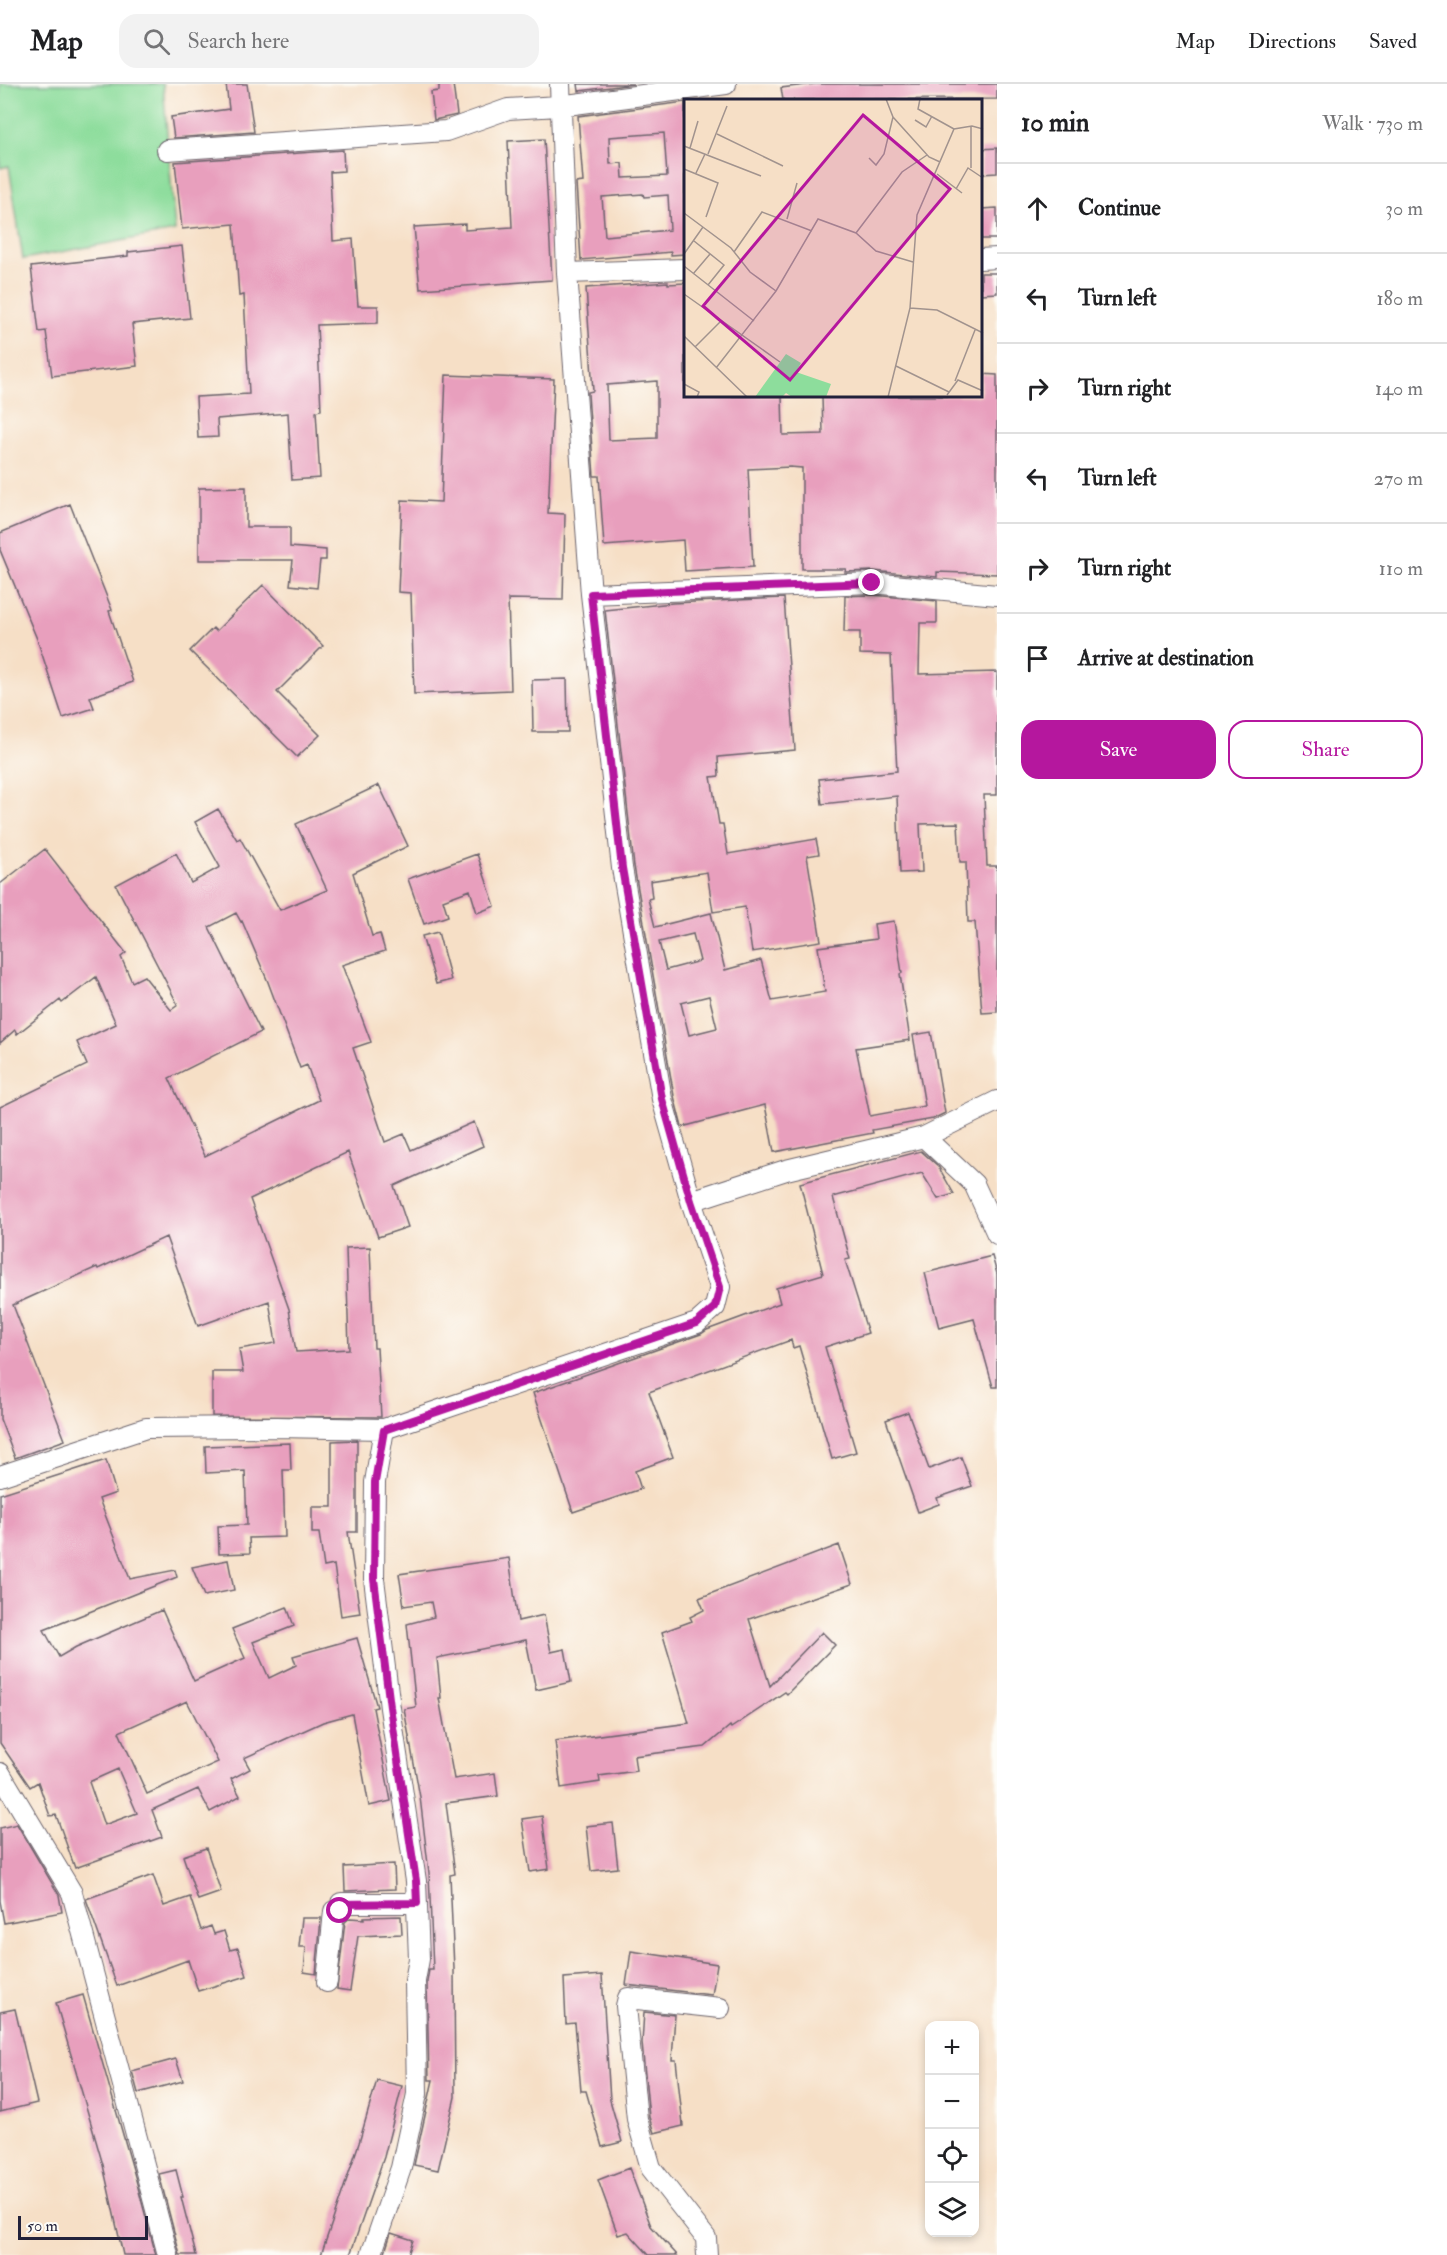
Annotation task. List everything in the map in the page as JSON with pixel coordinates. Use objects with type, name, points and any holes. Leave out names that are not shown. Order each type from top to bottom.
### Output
[{"type":"street","points":[[0,1476],[146,1428],[277,1427],[384,1430],[697,1323],[715,1307],[720,1287],[691,1201],[662,1099],[622,868],[591,594],[567,273],[559,106],[560,84]]},
{"type":"street","points":[[167,150],[446,130],[508,109],[559,106],[726,84]]},
{"type":"street","points":[[982,259],[997,258]]},
{"type":"street","points":[[567,273],[684,269]]},
{"type":"street","points":[[591,594],[872,583],[997,595]]},
{"type":"street","points":[[691,1201],[786,1170],[924,1137],[997,1101]]},
{"type":"street","points":[[924,1137],[974,1184],[997,1234]]},
{"type":"street","points":[[371,2255],[401,2168],[417,2094],[415,1981],[419,1959],[416,1881],[374,1579],[375,1482],[384,1430]]},
{"type":"street","points":[[0,1773],[72,1893],[168,2255]]},
{"type":"street","points":[[327,1982],[334,1911],[340,1911],[341,1904],[417,1903]]},
{"type":"street","points":[[707,2255],[706,2238],[651,2168],[637,2119],[626,2006],[628,1998],[720,2008]]},
{"type":"green space","points":[[0,84],[163,84],[175,231],[23,259],[9,166],[0,168]]},
{"type":"building","points":[[226,84],[247,84],[254,132],[174,138],[171,117],[229,109]]},
{"type":"building","points":[[439,84],[453,84],[457,115],[434,120],[431,92],[439,91]]},
{"type":"building","points":[[578,84],[634,84],[579,91]]},
{"type":"building","points":[[815,84],[997,84],[997,99],[783,99],[781,88]]},
{"type":"building","points":[[684,102],[684,254],[671,255],[671,252],[581,260],[576,183],[583,182],[578,116]],"holes":[[[664,133],[667,176],[623,178],[622,163],[610,164],[609,137]],[[643,194],[644,197],[668,195],[670,230],[605,236],[602,197]]]},
{"type":"building","points":[[544,139],[552,280],[420,289],[414,227],[465,224],[465,230],[512,227],[508,141]]},
{"type":"building","points":[[997,148],[997,173],[982,174],[982,149]]},
{"type":"building","points":[[343,150],[344,171],[330,172],[333,241],[353,239],[358,306],[378,306],[378,323],[317,325],[321,410],[316,411],[320,478],[292,480],[288,413],[217,419],[218,437],[198,438],[196,397],[249,394],[244,295],[239,296],[234,224],[182,229],[175,162]]},
{"type":"building","points":[[997,208],[997,239],[982,239],[982,209]]},
{"type":"building","points":[[182,246],[190,318],[132,324],[137,366],[52,376],[46,331],[39,332],[31,267],[128,256],[128,252]]},
{"type":"building","points":[[982,273],[997,273],[997,293],[982,294]]},
{"type":"building","points":[[668,282],[668,284],[684,283],[684,398],[782,398],[783,435],[823,434],[822,398],[982,398],[982,374],[997,375],[997,574],[937,572],[937,577],[873,571],[845,572],[846,569],[802,569],[802,468],[790,467],[748,469],[753,567],[685,571],[683,540],[604,546],[599,476],[594,476],[588,394],[593,391],[586,288]],"holes":[[[657,381],[657,438],[609,440],[607,385]]]},
{"type":"building","points":[[446,375],[554,379],[548,513],[565,514],[563,600],[508,599],[511,690],[414,694],[411,593],[398,592],[402,500],[441,502]]},
{"type":"building","points":[[246,487],[246,527],[290,527],[290,547],[326,550],[326,560],[320,560],[317,588],[290,585],[293,560],[199,560],[199,488]]},
{"type":"building","points":[[70,504],[112,610],[109,611],[133,682],[90,697],[94,708],[63,718],[37,639],[0,550],[0,533]]},
{"type":"building","points":[[263,585],[323,646],[277,692],[320,735],[297,757],[190,651],[213,628],[216,631]]},
{"type":"building","points":[[872,595],[937,601],[937,623],[920,623],[919,674],[997,672],[997,795],[984,795],[987,866],[997,866],[997,1012],[982,1013],[975,922],[968,922],[966,862],[960,862],[958,823],[920,824],[922,872],[900,873],[897,796],[822,804],[819,779],[897,771],[891,655],[860,654],[860,632],[844,632],[845,596]]},
{"type":"building","points":[[784,598],[795,750],[718,757],[719,776],[711,777],[719,824],[723,824],[728,854],[816,839],[819,854],[807,856],[821,941],[752,952],[745,907],[713,912],[707,872],[650,881],[652,898],[648,899],[655,927],[711,913],[725,970],[761,960],[772,1001],[825,992],[818,947],[876,939],[874,924],[894,921],[910,1040],[856,1048],[870,1116],[925,1106],[913,1035],[931,1032],[945,1113],[933,1119],[872,1130],[873,1133],[774,1152],[765,1105],[682,1127],[674,1096],[634,866],[605,610],[673,603]],"holes":[[[693,934],[700,961],[666,970],[659,942]],[[709,996],[717,1028],[689,1035],[681,1003]]]},
{"type":"building","points":[[567,679],[568,732],[533,732],[532,680]]},
{"type":"building","points":[[379,785],[408,846],[353,873],[372,936],[380,934],[385,951],[342,965],[371,1042],[353,1048],[385,1142],[404,1134],[411,1150],[474,1122],[483,1146],[394,1186],[408,1227],[378,1237],[348,1152],[250,1199],[289,1309],[296,1352],[349,1349],[346,1248],[370,1247],[374,1348],[377,1348],[381,1417],[212,1416],[212,1372],[243,1372],[239,1349],[276,1343],[269,1301],[198,1326],[166,1237],[13,1305],[65,1440],[15,1458],[0,1419],[0,1107],[87,1065],[77,1042],[116,1024],[96,977],[62,1003],[60,1000],[17,1034],[15,1030],[0,1043],[0,884],[45,849],[126,953],[121,957],[132,982],[144,976],[171,1010],[178,1005],[116,885],[176,853],[191,883],[220,867],[195,822],[218,809],[237,840],[240,838],[280,910],[327,890],[296,824]],"holes":[[[236,913],[268,982],[300,1068],[307,1065],[319,1100],[205,1156],[169,1078],[261,1032],[209,927]]]},
{"type":"building","points":[[477,854],[495,906],[477,913],[470,890],[443,900],[448,916],[424,924],[408,879]]},
{"type":"building","points":[[438,932],[451,980],[436,984],[422,936]]},
{"type":"building","points":[[921,1151],[938,1166],[954,1194],[938,1199],[922,1173],[833,1197],[850,1259],[845,1260],[868,1333],[825,1347],[856,1452],[832,1459],[799,1346],[793,1348],[791,1340],[649,1392],[673,1457],[635,1471],[641,1489],[573,1512],[533,1393],[701,1334],[780,1303],[776,1288],[823,1274],[800,1183]]},
{"type":"building","points":[[992,1256],[997,1274],[997,1387],[993,1387],[974,1319],[939,1328],[925,1273]]},
{"type":"building","points":[[908,1412],[929,1469],[961,1457],[972,1486],[937,1498],[939,1504],[918,1512],[886,1420]]},
{"type":"building","points":[[357,1440],[357,1532],[348,1532],[360,1613],[341,1616],[334,1565],[324,1567],[319,1533],[312,1533],[312,1507],[332,1507],[332,1441]]},
{"type":"building","points":[[290,1443],[291,1470],[283,1470],[285,1537],[249,1538],[250,1553],[219,1554],[218,1526],[247,1525],[245,1471],[206,1473],[205,1446]]},
{"type":"building","points":[[106,1460],[116,1493],[99,1499],[130,1579],[175,1570],[177,1577],[44,1630],[59,1657],[76,1647],[162,1610],[194,1681],[245,1658],[232,1629],[287,1607],[294,1626],[253,1642],[269,1678],[296,1665],[293,1656],[357,1638],[377,1707],[373,1708],[391,1801],[369,1806],[352,1714],[323,1722],[244,1758],[250,1769],[231,1779],[240,1796],[210,1812],[198,1789],[152,1810],[162,1837],[75,1868],[56,1815],[50,1816],[38,1782],[30,1787],[0,1743],[0,1494]],"holes":[[[187,1701],[218,1762],[147,1794],[119,1732]],[[118,1769],[137,1813],[104,1825],[89,1782]]]},
{"type":"building","points":[[839,1545],[852,1584],[749,1619],[770,1686],[822,1632],[835,1645],[787,1694],[785,1692],[731,1728],[730,1726],[705,1747],[634,1756],[636,1771],[599,1776],[600,1782],[561,1788],[555,1741],[689,1723],[662,1632],[692,1621],[690,1617],[704,1610],[699,1598]]},
{"type":"building","points":[[509,1558],[518,1621],[544,1615],[551,1652],[565,1649],[571,1682],[536,1690],[526,1640],[437,1658],[441,1698],[439,1698],[454,1779],[495,1773],[498,1796],[446,1803],[455,1874],[450,1875],[454,1969],[455,2097],[438,2170],[414,2165],[433,2080],[429,2080],[427,1982],[429,1970],[433,1970],[429,1873],[420,1797],[404,1709],[416,1707],[407,1624],[434,1617],[431,1602],[404,1606],[399,1574]]},
{"type":"building","points":[[228,1560],[234,1590],[204,1596],[192,1567]]},
{"type":"building","points":[[542,1816],[549,1869],[530,1872],[522,1819]]},
{"type":"building","points":[[613,1823],[618,1868],[591,1871],[586,1826]]},
{"type":"building","points":[[17,1824],[59,1895],[62,1912],[4,1923],[0,1901],[0,1828]]},
{"type":"building","points":[[206,1848],[221,1892],[198,1900],[183,1856]]},
{"type":"building","points":[[394,1864],[395,1889],[345,1891],[344,1867]]},
{"type":"building","points":[[153,1875],[164,1906],[190,1897],[201,1930],[211,1926],[214,1934],[224,1931],[230,1950],[238,1948],[247,1976],[198,1991],[188,1960],[117,1986],[86,1899]]},
{"type":"building","points":[[401,1916],[402,1934],[358,1936],[350,1991],[337,1989],[345,1922],[350,1918]]},
{"type":"building","points":[[302,1918],[321,1918],[316,1974],[304,1972],[306,1947],[299,1947]]},
{"type":"building","points":[[631,1951],[717,1964],[712,1995],[626,1985]]},
{"type":"building","points":[[602,1975],[610,2100],[622,2142],[602,2147],[586,2091],[581,2091],[575,2023],[566,2024],[564,1978]]},
{"type":"building","points":[[83,1995],[156,2255],[123,2255],[103,2165],[56,2003]]},
{"type":"building","points":[[15,2009],[37,2103],[0,2112],[0,2012]]},
{"type":"building","points":[[644,2012],[675,2015],[672,2060],[676,2060],[683,2126],[654,2133],[649,2117],[642,2043]]},
{"type":"building","points":[[176,2059],[183,2081],[138,2093],[132,2071]]},
{"type":"building","points":[[377,2080],[402,2086],[384,2157],[350,2255],[321,2255],[359,2143]]},
{"type":"building","points":[[629,2168],[651,2226],[677,2255],[649,2255],[628,2232],[618,2235],[598,2180]]},
{"type":"building","points":[[176,2170],[196,2255],[180,2255],[159,2174]]},
{"type":"building","points":[[391,2233],[413,2240],[408,2255],[384,2255]]},
{"type":"route","points":[[340,1911],[341,1904],[417,1903],[416,1881],[374,1579],[375,1482],[384,1430],[697,1323],[715,1307],[720,1287],[691,1201],[662,1099],[622,868],[591,594],[872,583]]}]
